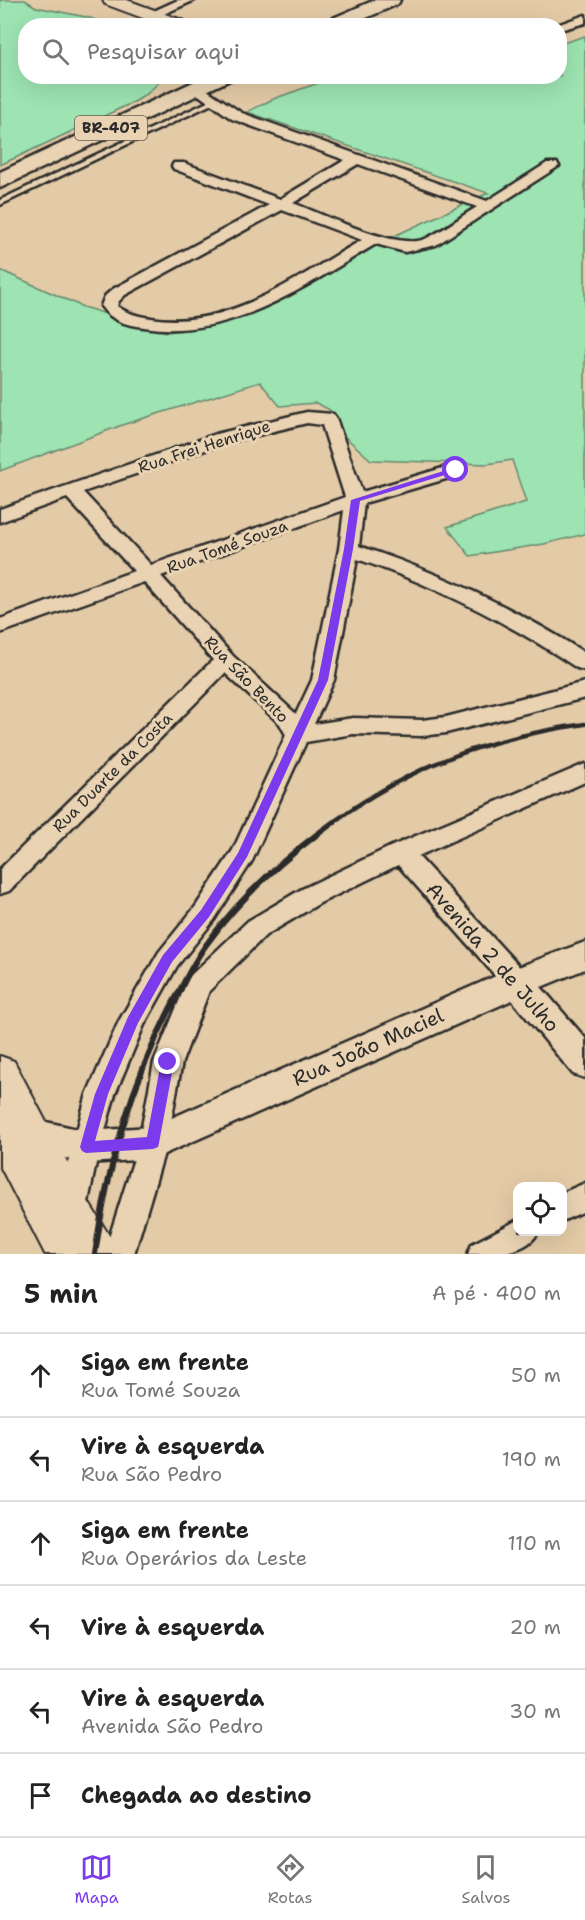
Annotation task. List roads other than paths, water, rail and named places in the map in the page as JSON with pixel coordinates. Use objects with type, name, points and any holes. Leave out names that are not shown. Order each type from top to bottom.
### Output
[{"type":"highway","points":[[349,18],[391,0]]},
{"type":"highway","name":"BR-407","points":[[0,181],[51,168],[206,94],[215,84]]},
{"type":"main road","points":[[111,0],[159,18]]},
{"type":"main road","points":[[0,1073],[16,1131],[70,1254]]},
{"type":"main road","points":[[16,1131],[97,1254]]},
{"type":"street","points":[[151,15],[189,0]]},
{"type":"street","points":[[567,24],[585,19]]},
{"type":"street","points":[[206,94],[237,116],[488,206]]},
{"type":"street","points":[[356,159],[283,203],[119,292],[108,302],[111,310],[128,318],[160,326],[176,327],[205,322],[255,306],[374,239]]},
{"type":"street","points":[[180,166],[397,246],[423,244],[441,236],[552,166]]},
{"type":"street","name":"Rua Frei Henrique","points":[[0,516],[246,430],[295,417],[321,415],[327,417],[331,425],[356,500]]},
{"type":"street","name":"Rua Tomé Souza","points":[[0,626],[356,500],[456,470]]},
{"type":"street","name":"Rua São Bento","points":[[71,491],[225,661],[264,694],[288,719],[298,736]]},
{"type":"street","points":[[70,1254],[71,1212],[86,1147],[101,1094],[132,1021],[168,959],[205,913],[243,854],[323,680],[349,549],[356,500]]},
{"type":"street","points":[[349,549],[417,573],[545,637],[585,663]]},
{"type":"street","name":"Rua Duarte da Costa","points":[[0,884],[225,661]]},
{"type":"street","points":[[298,736],[326,729],[353,726],[422,728],[446,725],[585,690]]},
{"type":"street","points":[[119,1254],[153,1143],[168,1062],[198,985],[257,928],[311,896],[401,853],[585,772]]},
{"type":"street","name":"Avenida 2 de Julho","points":[[401,853],[517,982],[585,1063]]},
{"type":"street","name":"Rua João Maciel","points":[[153,1143],[517,982],[585,955]]},
{"type":"street","points":[[16,1131],[86,1147],[153,1143]]},
{"type":"street","points":[[567,1206],[585,1196]]},
{"type":"street","points":[[483,1254],[516,1236]]},
{"type":"lane","points":[[0,203],[51,168]]},
{"type":"railway","points":[[332,823],[392,785],[452,757],[515,737],[585,724]]},
{"type":"railway","points":[[95,1254],[100,1219],[115,1152],[136,1086],[163,1023],[193,965],[235,908],[300,847],[334,822]]}]
